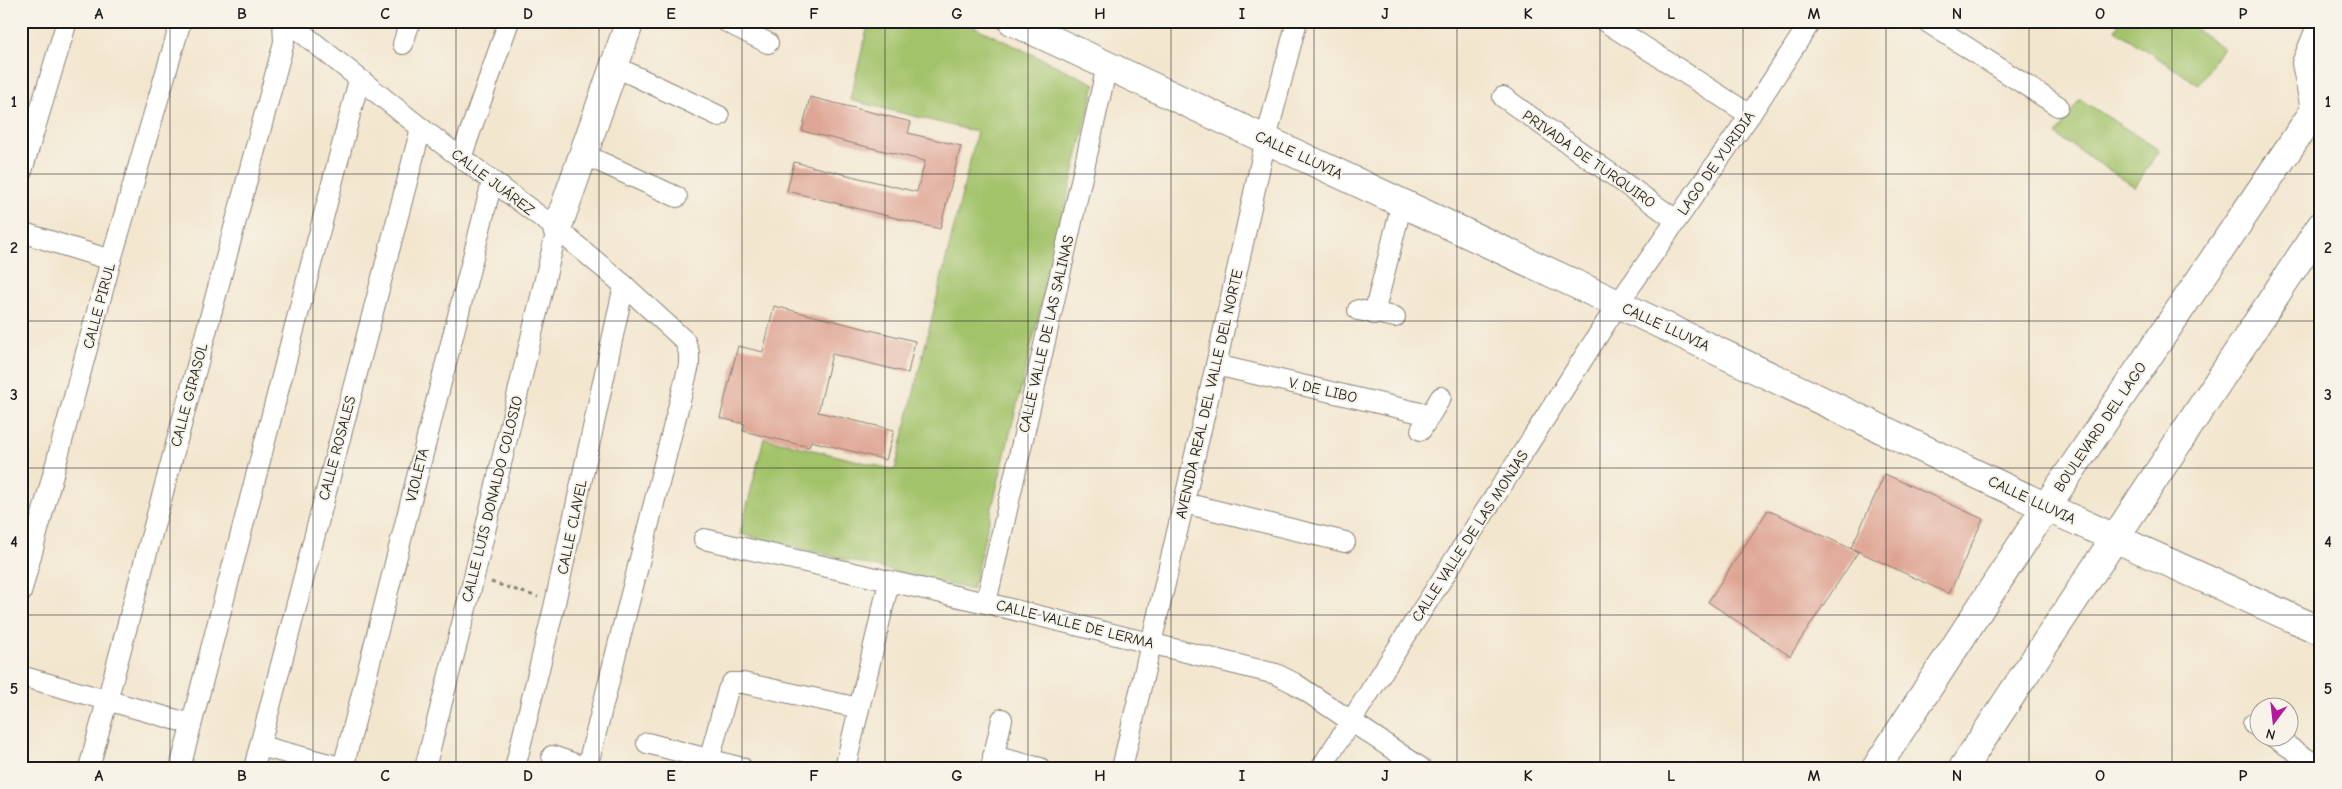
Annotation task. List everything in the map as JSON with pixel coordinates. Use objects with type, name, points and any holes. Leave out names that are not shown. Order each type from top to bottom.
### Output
[{"type":"street","points":[[21,174],[67,21]]},
{"type":"street","name":"CALLE PIRUL","points":[[21,593],[111,260],[181,21]]},
{"type":"street","name":"CALLE JUÁREZ","points":[[285,21],[421,128],[557,229],[624,285],[685,342],[689,353],[689,365],[587,768]]},
{"type":"street","name":"CALLE GIRASOL","points":[[89,768],[284,42],[285,21]]},
{"type":"street","points":[[403,44],[410,21]]},
{"type":"street","points":[[461,158],[509,21]]},
{"type":"street","points":[[557,229],[630,21]]},
{"type":"street","points":[[725,21],[768,44]]},
{"type":"street","name":"CALLE LLUVIA","points":[[1012,21],[1618,304],[2046,507],[2321,631]]},
{"type":"street","name":"AVENIDA REAL DEL VALLE DEL NORTE","points":[[1122,768],[1216,365],[1266,139],[1297,21]]},
{"type":"street","points":[[1604,21],[1750,115]]},
{"type":"street","name":"LAGO DE YURIDIA","points":[[1618,304],[1750,115],[1811,21]]},
{"type":"street","points":[[1926,21],[2058,106]]},
{"type":"street","name":"BOULEVARD DEL LAGO","points":[[1876,768],[2046,507],[2316,108],[2302,63],[2319,21]]},
{"type":"street","points":[[614,66],[720,116]]},
{"type":"street","name":"CALLE VALLE DE LAS SALINAS","points":[[986,602],[1106,66]]},
{"type":"street","points":[[180,768],[359,80]]},
{"type":"street","name":"PRIVADA DE TURQUIRO","points":[[1503,98],[1676,220]]},
{"type":"street","name":"CALLE ROSALES","points":[[254,768],[421,128]]},
{"type":"street","points":[[583,154],[677,197]]},
{"type":"street","name":"VIOLETA","points":[[343,768],[492,182]]},
{"type":"street","points":[[1395,316],[1366,312],[1402,203]]},
{"type":"street","points":[[1963,768],[2321,226]]},
{"type":"street","name":"CALLE LUIS DONALDO COLOSIO","points":[[425,768],[474,577],[557,229]]},
{"type":"street","points":[[21,232],[111,260]]},
{"type":"street","name":"CALLE CLAVEL","points":[[515,768],[555,602],[624,285]]},
{"type":"street","name":"CALLE VALLE DE LAS MONJAS","points":[[1321,768],[1618,304]]},
{"type":"street","name":"V. DE LIBO","points":[[1216,365],[1425,423],[1441,397]]},
{"type":"street","points":[[1184,503],[1345,542]]},
{"type":"street","name":"CALLE VALLE DE LERMA","points":[[704,539],[889,582],[986,602],[1276,674],[1294,683],[1422,768]]},
{"type":"street","points":[[845,768],[889,582]]},
{"type":"street","points":[[21,676],[191,724]]},
{"type":"street","points":[[708,764],[728,690],[732,683],[742,683],[859,708]]},
{"type":"street","points":[[1002,719],[992,762],[1040,768]]},
{"type":"street","points":[[647,743],[708,764],[742,768]]},
{"type":"street","points":[[260,746],[343,768]]},
{"type":"street","points":[[2287,746],[2321,768]]},
{"type":"street","points":[[552,756],[587,768]]},
{"type":"path","points":[[474,577],[555,602]]},
{"type":"green space","points":[[869,21],[962,21],[1095,84],[972,590],[740,534],[764,438],[895,470],[977,132],[850,100]]},
{"type":"green space","points":[[2120,21],[2183,21],[2223,47],[2199,85],[2115,30]]},
{"type":"green space","points":[[2080,99],[2159,150],[2135,187],[2056,135]]},
{"type":"building","points":[[810,97],[911,122],[908,133],[961,146],[940,229],[787,191],[794,162],[917,192],[925,161],[802,131]]},
{"type":"building","points":[[774,306],[915,341],[908,373],[832,354],[818,412],[894,430],[886,460],[811,441],[809,447],[743,431],[745,424],[720,418],[738,346],[763,352]]},
{"type":"building","points":[[1885,474],[1983,519],[1949,594],[1851,548]]},
{"type":"building","points":[[1768,510],[1858,552],[1790,656],[1708,602]]}]
